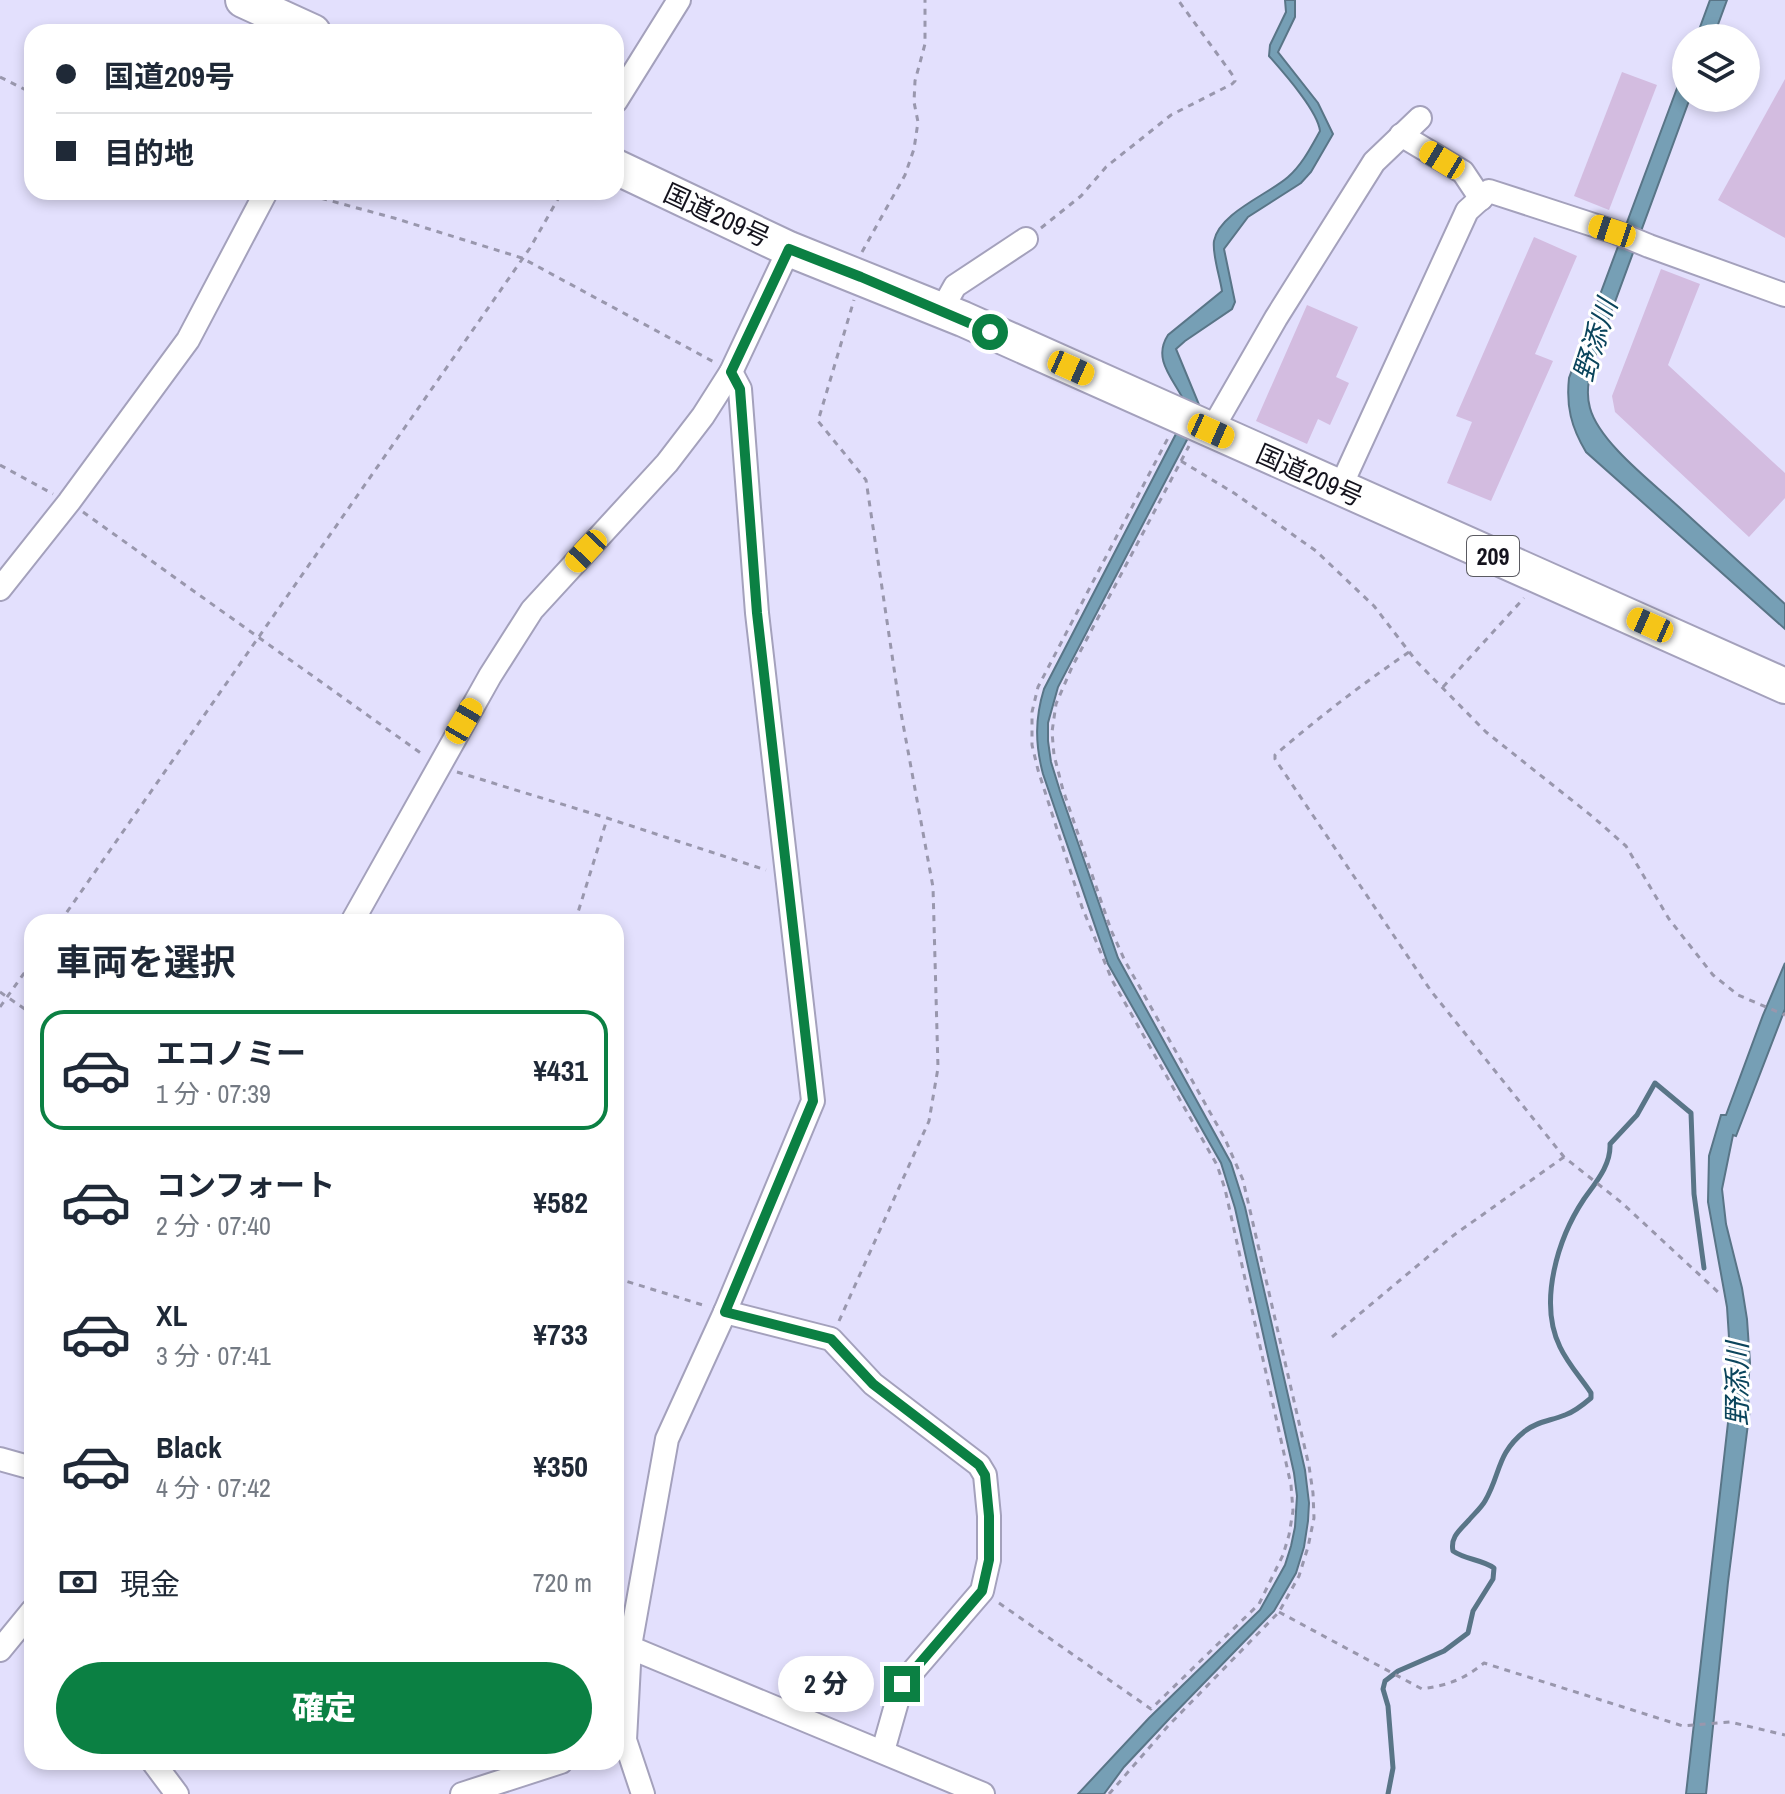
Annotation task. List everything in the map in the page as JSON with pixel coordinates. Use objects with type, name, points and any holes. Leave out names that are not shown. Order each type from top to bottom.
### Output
[{"type":"highway","points":[[243,0],[296,24]]},
{"type":"highway","name":"国道209号","points":[[624,171],[789,249],[941,311],[1191,425],[1785,686]]},
{"type":"street","points":[[624,88],[679,0]]},
{"type":"street","points":[[1191,425],[1276,318],[1374,162],[1420,118]]},
{"type":"street","points":[[1401,135],[1463,172],[1481,199]]},
{"type":"street","points":[[1340,488],[1467,211],[1489,191],[1615,232],[1785,295]]},
{"type":"street","points":[[0,589],[69,502],[188,340],[262,200]]},
{"type":"street","points":[[941,311],[955,286],[1026,239]]},
{"type":"street","points":[[356,914],[438,766],[532,610],[667,463],[703,416],[731,372],[789,249]]},
{"type":"street","points":[[624,1639],[667,1439],[725,1312],[813,1101],[757,613],[740,389],[731,372]]},
{"type":"street","points":[[725,1312],[831,1339],[873,1384],[979,1465],[985,1475],[989,1560],[982,1591],[902,1684],[883,1751]]},
{"type":"street","points":[[0,1459],[24,1466]]},
{"type":"street","points":[[0,1650],[24,1621]]},
{"type":"street","points":[[624,1644],[983,1794]]},
{"type":"street","points":[[624,1751],[643,1794]]},
{"type":"street","points":[[159,1770],[177,1794]]},
{"type":"street","points":[[462,1794],[536,1770]]},
{"type":"path","points":[[831,1339],[929,1121],[938,1068],[933,887],[899,702],[866,480],[818,421],[856,275],[905,175],[914,149],[918,122],[914,102],[915,81],[925,44],[925,0]]},
{"type":"path","points":[[1026,239],[1081,196],[1106,167],[1171,115],[1235,81],[1178,0]]},
{"type":"path","points":[[0,77],[24,89]]},
{"type":"path","points":[[328,200],[522,258],[731,372]]},
{"type":"path","points":[[66,914],[522,258],[557,200]]},
{"type":"path","points":[[982,1591],[1151,1709],[1259,1604],[1283,1555],[1289,1535],[1293,1511],[1291,1485],[1221,1177],[1112,980],[1082,907],[1032,745],[1032,712],[1038,687],[1191,425]]},
{"type":"path","points":[[1109,1794],[1168,1726],[1279,1612],[1299,1576],[1314,1518],[1306,1451],[1243,1180],[1225,1139],[1125,961],[1111,930],[1054,755],[1052,732],[1056,704],[1072,667],[1181,461],[1278,522],[1316,551],[1374,606],[1409,652],[1486,732],[1626,846],[1669,919],[1713,975],[1738,995],[1785,1015]]},
{"type":"path","points":[[0,465],[69,502],[438,766],[788,877]]},
{"type":"path","points":[[1443,687],[1543,578]]},
{"type":"path","points":[[1409,652],[1309,725],[1275,755],[1275,759],[1431,991],[1564,1157],[1622,1203],[1718,1292]]},
{"type":"path","points":[[577,914],[607,818]]},
{"type":"path","points":[[0,1007],[24,974]]},
{"type":"path","points":[[0,992],[24,1008]]},
{"type":"path","points":[[1332,1337],[1454,1235],[1564,1157]]},
{"type":"path","points":[[624,1280],[725,1312]]},
{"type":"path","points":[[1279,1612],[1422,1689],[1447,1685],[1469,1676],[1484,1663],[1683,1726],[1730,1722],[1785,1735]]},
{"type":"water","points":[[1285,0],[1295,0],[1295,17],[1278,52],[1318,103],[1333,134],[1301,183],[1248,217],[1224,249],[1235,302],[1232,309],[1176,349],[1200,407],[1191,432],[1058,687],[1048,723],[1048,741],[1060,791],[1118,958],[1231,1163],[1245,1207],[1305,1470],[1308,1521],[1296,1573],[1274,1611],[1124,1767],[1104,1794],[1078,1794],[1149,1718],[1260,1610],[1285,1565],[1295,1527],[1297,1496],[1294,1473],[1235,1208],[1221,1163],[1108,964],[1043,774],[1037,731],[1044,689],[1178,430],[1186,405],[1167,371],[1162,354],[1163,344],[1168,335],[1222,291],[1214,246],[1218,231],[1235,213],[1293,172],[1320,131],[1307,103],[1269,56],[1270,45],[1286,12]]},
{"type":"water","points":[[1710,0],[1727,0],[1718,24],[1701,24]]},
{"type":"water","name":"野添川","points":[[1672,102],[1672,112],[1685,112],[1598,348],[1588,400],[1595,421],[1615,448],[1785,604],[1785,629],[1586,452],[1573,425],[1568,398],[1569,378]]},
{"type":"water","name":"野添川","points":[[1785,963],[1785,1009],[1736,1136],[1733,1135],[1722,1189],[1726,1224],[1747,1319],[1750,1363],[1747,1395],[1750,1408],[1706,1794],[1686,1794],[1730,1405],[1727,1307],[1708,1202],[1709,1156],[1721,1115],[1726,1115]]},
{"type":"building","points":[[1622,72],[1657,85],[1609,210],[1574,196]]},
{"type":"building","points":[[1785,79],[1785,238],[1718,200]]},
{"type":"building","points":[[1534,237],[1577,256],[1535,354],[1553,361],[1491,501],[1447,483],[1472,422],[1456,416]]},
{"type":"building","points":[[1661,269],[1700,284],[1668,365],[1785,473],[1785,498],[1749,537],[1615,412],[1612,396]]},
{"type":"building","points":[[1307,305],[1358,327],[1336,377],[1349,383],[1330,425],[1318,419],[1307,444],[1256,421]]},
{"type":"waterway","points":[[1388,1794],[1393,1768],[1388,1706],[1383,1689],[1385,1681],[1398,1671],[1444,1651],[1468,1633],[1473,1611],[1493,1579],[1494,1568],[1453,1551],[1454,1538],[1485,1501],[1504,1456],[1516,1440],[1530,1428],[1568,1414],[1591,1398],[1591,1393],[1563,1353],[1554,1329],[1551,1310],[1554,1271],[1566,1232],[1598,1180],[1610,1152],[1610,1144],[1637,1115],[1655,1083],[1691,1113],[1694,1194],[1704,1268]]},
{"type":"route","points":[[902,1684],[982,1591],[989,1560],[985,1475],[979,1465],[873,1384],[831,1339],[725,1312],[813,1101],[757,613],[740,389],[731,372],[789,249],[990,332]]}]
